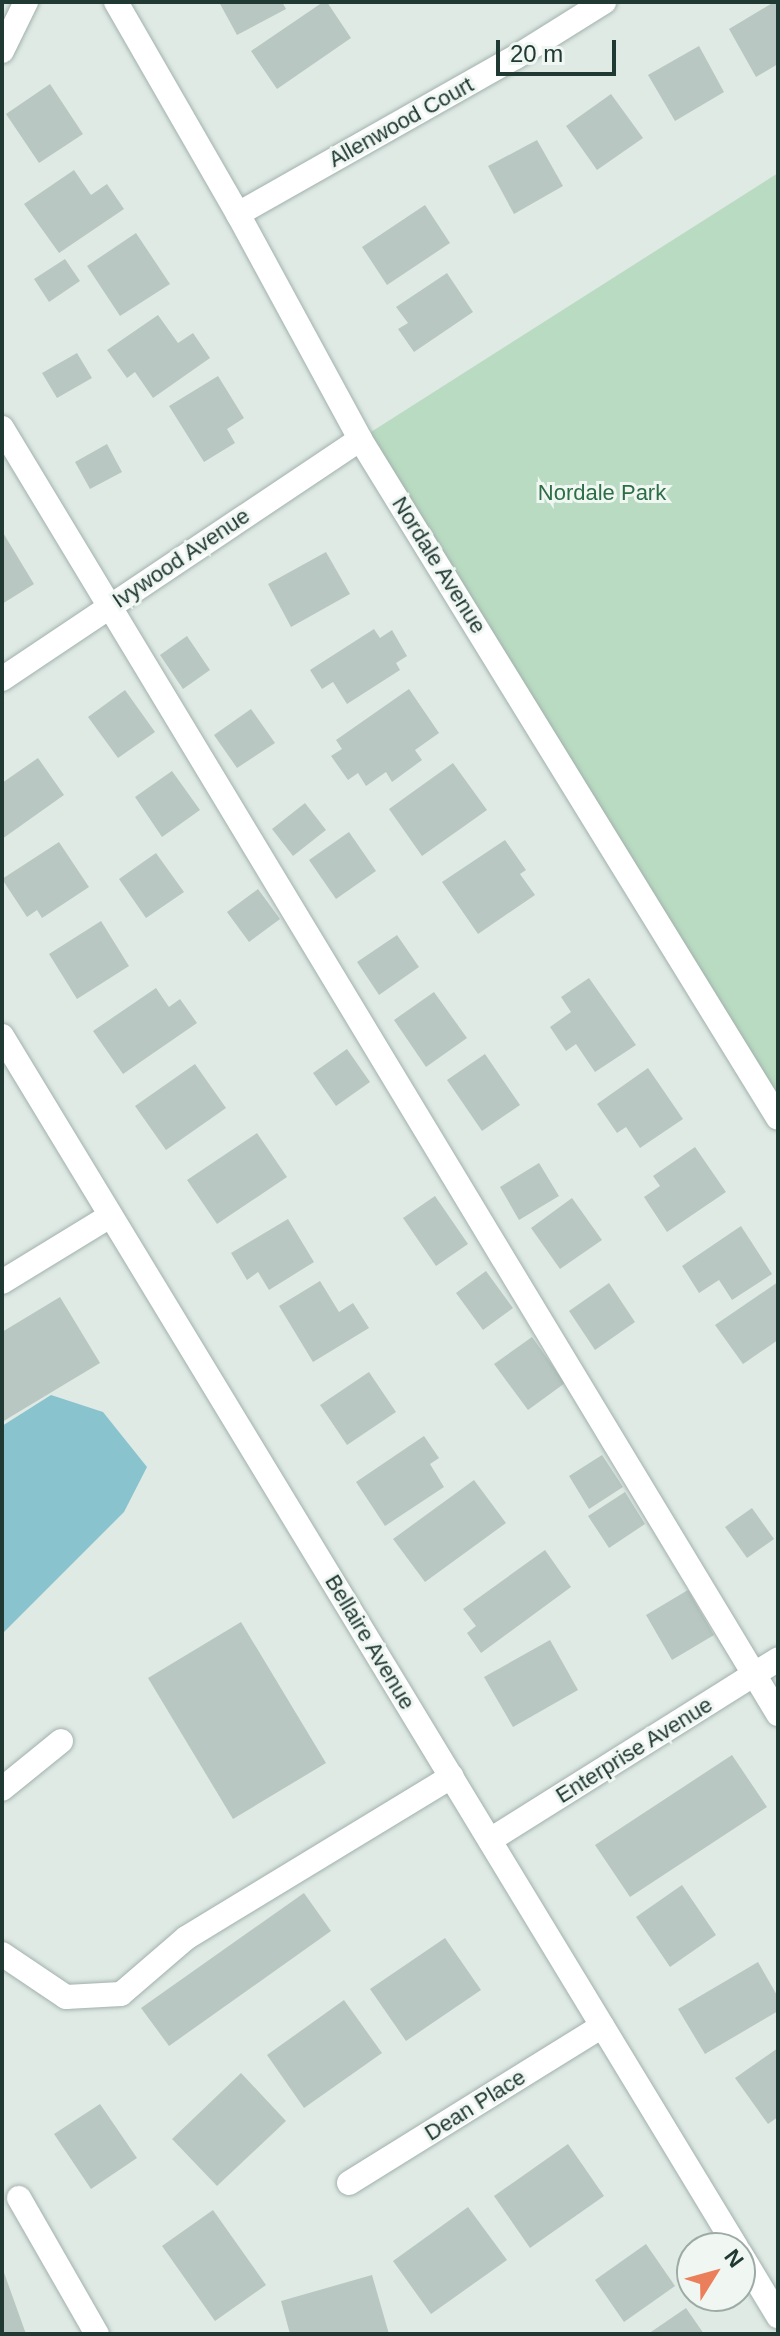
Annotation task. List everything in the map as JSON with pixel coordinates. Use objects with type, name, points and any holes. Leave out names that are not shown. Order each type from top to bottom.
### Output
[{"type":"street","points":[[2,51],[26,2]]},
{"type":"street","name":"Nordale Avenue","points":[[116,2],[238,214],[360,439],[778,1118]]},
{"type":"street","name":"Allenwood Court","points":[[238,214],[516,57],[604,2]]},
{"type":"street","points":[[2,428],[778,1714]]},
{"type":"street","name":"Ivywood Avenue","points":[[2,679],[360,439]]},
{"type":"street","name":"Bellaire Avenue","points":[[2,1036],[727,2232]]},
{"type":"street","points":[[2,1282],[110,1216]]},
{"type":"street","name":"Enterprise Avenue","points":[[490,1840],[778,1659]]},
{"type":"street","points":[[2,1789],[61,1741]]},
{"type":"street","points":[[2,1954],[66,1997],[121,1994],[186,1938],[452,1776]]},
{"type":"street","name":"Dean Place","points":[[349,2183],[602,2026]]},
{"type":"street","points":[[19,2198],[97,2334]]},
{"type":"street","points":[[756,2280],[778,2316]]},
{"type":"green space","name":"Nordale Park","points":[[778,173],[778,1111],[360,439]]},
{"type":"water","points":[[51,1395],[103,1412],[147,1467],[124,1512],[2,1634],[2,1426]]},
{"type":"building","points":[[219,2],[282,2],[286,9],[237,35]]},
{"type":"building","points":[[327,2],[351,38],[277,89],[251,51]]},
{"type":"building","points":[[778,2],[778,64],[756,77],[729,29]]},
{"type":"building","points":[[699,46],[724,92],[675,121],[648,75]]},
{"type":"building","points":[[50,84],[83,134],[39,163],[6,114]]},
{"type":"building","points":[[611,94],[643,138],[597,170],[566,126]]},
{"type":"building","points":[[537,140],[563,186],[514,214],[488,166]]},
{"type":"building","points":[[74,170],[91,195],[107,184],[124,209],[59,253],[24,204]]},
{"type":"building","points":[[425,205],[450,243],[387,285],[362,247]]},
{"type":"building","points":[[136,233],[170,284],[120,316],[87,266]]},
{"type":"building","points":[[65,259],[80,281],[49,302],[34,279]]},
{"type":"building","points":[[447,273],[473,312],[414,352],[398,329],[408,323],[396,307]]},
{"type":"building","points":[[158,315],[178,343],[193,333],[210,358],[153,398],[135,372],[127,378],[107,350]]},
{"type":"building","points":[[77,353],[92,378],[57,398],[42,373]]},
{"type":"building","points":[[218,376],[244,418],[227,429],[235,443],[204,462],[169,406]]},
{"type":"building","points":[[107,444],[122,472],[90,489],[75,462]]},
{"type":"building","points":[[2,531],[34,584],[2,604]]},
{"type":"building","points":[[326,552],[350,594],[291,627],[268,584]]},
{"type":"building","points":[[374,629],[380,638],[392,630],[407,656],[396,663],[400,670],[347,704],[333,682],[322,689],[310,670]]},
{"type":"building","points":[[187,636],[210,670],[183,689],[160,655]]},
{"type":"building","points":[[409,689],[439,733],[415,750],[422,760],[392,782],[386,772],[366,786],[358,773],[348,780],[331,756],[342,749],[336,740]]},
{"type":"building","points":[[125,690],[155,732],[118,758],[88,717]]},
{"type":"building","points":[[251,709],[275,743],[237,768],[214,735]]},
{"type":"building","points":[[38,758],[64,795],[2,839],[2,783]]},
{"type":"building","points":[[453,763],[487,810],[422,856],[389,809]]},
{"type":"building","points":[[172,771],[200,810],[162,837],[135,797]]},
{"type":"building","points":[[305,803],[326,830],[293,856],[272,829]]},
{"type":"building","points":[[349,832],[376,871],[336,899],[309,860]]},
{"type":"building","points":[[505,840],[526,870],[520,874],[535,895],[478,934],[442,882]]},
{"type":"building","points":[[59,842],[89,887],[42,918],[37,910],[27,917],[2,879]]},
{"type":"building","points":[[156,853],[184,892],[146,918],[119,879]]},
{"type":"building","points":[[258,889],[280,919],[249,942],[227,912]]},
{"type":"building","points":[[101,921],[129,966],[77,999],[49,954]]},
{"type":"building","points":[[397,935],[419,967],[379,995],[357,962]]},
{"type":"building","points":[[589,978],[636,1045],[595,1072],[576,1044],[566,1051],[550,1027],[571,1012],[561,997]]},
{"type":"building","points":[[156,988],[169,1007],[180,999],[197,1023],[123,1074],[93,1031]]},
{"type":"building","points":[[434,992],[467,1038],[426,1067],[394,1020]]},
{"type":"building","points":[[347,1049],[370,1082],[336,1106],[313,1073]]},
{"type":"building","points":[[485,1054],[520,1105],[482,1131],[447,1080]]},
{"type":"building","points":[[195,1064],[226,1108],[166,1150],[135,1106]]},
{"type":"building","points":[[648,1068],[683,1119],[640,1148],[626,1127],[617,1133],[597,1104]]},
{"type":"building","points":[[257,1133],[287,1177],[217,1224],[187,1180]]},
{"type":"building","points":[[695,1147],[726,1192],[667,1232],[644,1197],[660,1186],[653,1176]]},
{"type":"building","points":[[539,1163],[559,1196],[519,1220],[500,1187]]},
{"type":"building","points":[[435,1196],[468,1244],[436,1266],[403,1218]]},
{"type":"building","points":[[572,1198],[602,1240],[560,1269],[531,1228]]},
{"type":"building","points":[[288,1219],[314,1262],[269,1290],[258,1272],[247,1280],[231,1253]]},
{"type":"building","points":[[741,1226],[772,1274],[732,1300],[719,1280],[699,1293],[682,1266]]},
{"type":"building","points":[[486,1271],[513,1308],[483,1330],[456,1293]]},
{"type":"building","points":[[320,1281],[339,1312],[353,1303],[369,1328],[313,1362],[279,1306]]},
{"type":"building","points":[[778,1282],[778,1340],[743,1364],[715,1325]]},
{"type":"building","points":[[609,1283],[635,1322],[595,1350],[569,1311]]},
{"type":"building","points":[[60,1297],[100,1363],[2,1422],[2,1332]]},
{"type":"building","points":[[532,1337],[565,1383],[528,1410],[494,1364]]},
{"type":"building","points":[[369,1372],[396,1412],[347,1445],[320,1405]]},
{"type":"building","points":[[424,1436],[439,1458],[430,1464],[444,1487],[385,1526],[356,1482]]},
{"type":"building","points":[[602,1455],[623,1487],[589,1509],[569,1476]]},
{"type":"building","points":[[474,1480],[506,1523],[425,1582],[393,1539]]},
{"type":"building","points":[[625,1492],[645,1524],[609,1548],[588,1516]]},
{"type":"building","points":[[752,1508],[774,1539],[747,1558],[725,1527]]},
{"type":"building","points":[[545,1550],[571,1587],[481,1653],[467,1633],[476,1626],[463,1609]]},
{"type":"building","points":[[688,1590],[714,1635],[672,1660],[646,1615]]},
{"type":"building","points":[[241,1622],[326,1763],[233,1819],[148,1678]]},
{"type":"building","points":[[550,1640],[578,1690],[513,1727],[484,1677]]},
{"type":"building","points":[[732,1755],[767,1807],[630,1897],[595,1845]]},
{"type":"building","points":[[682,1885],[716,1935],[670,1967],[636,1917]]},
{"type":"building","points":[[304,1893],[331,1931],[169,2046],[141,2008]]},
{"type":"building","points":[[445,1938],[481,1990],[406,2041],[370,1989]]},
{"type":"building","points":[[758,1962],[778,1997],[778,2011],[705,2054],[678,2009]]},
{"type":"building","points":[[344,2000],[382,2053],[304,2108],[267,2055]]},
{"type":"building","points":[[778,2048],[778,2117],[768,2124],[735,2078]]},
{"type":"building","points":[[241,2073],[286,2121],[217,2186],[172,2139]]},
{"type":"building","points":[[100,2104],[137,2158],[91,2189],[54,2134]]},
{"type":"building","points":[[568,2144],[604,2196],[530,2248],[494,2196]]},
{"type":"building","points":[[468,2207],[507,2260],[431,2314],[393,2261]]},
{"type":"building","points":[[213,2210],[266,2285],[215,2321],[162,2246]]},
{"type":"building","points":[[646,2244],[675,2286],[624,2322],[595,2280]]},
{"type":"building","points":[[2,2267],[26,2334],[2,2334]]},
{"type":"building","points":[[372,2275],[389,2334],[290,2334],[281,2301]]},
{"type":"building","points":[[680,2312],[689,2312],[704,2334],[648,2334]]}]
